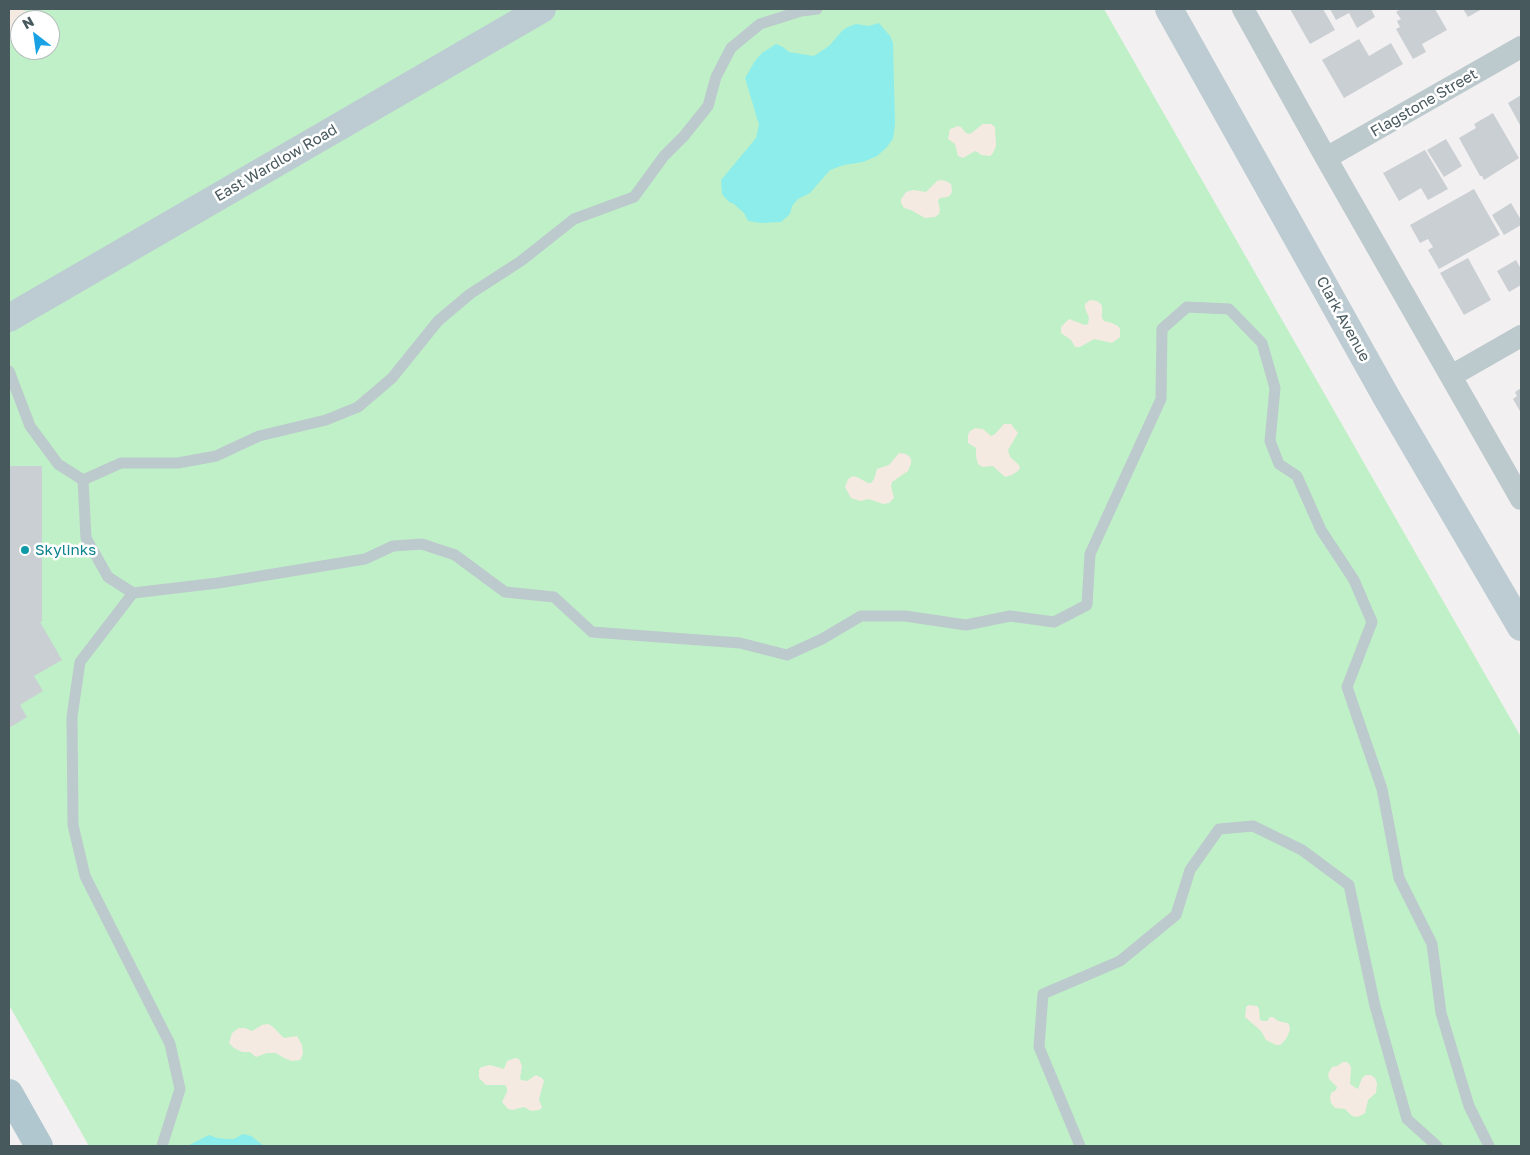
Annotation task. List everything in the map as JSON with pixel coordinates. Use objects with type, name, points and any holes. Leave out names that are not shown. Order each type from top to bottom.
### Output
[{"type":"main road","name":"East Wardlow Road","points":[[9,318],[542,9]]},
{"type":"main road","name":"Clark Avenue","points":[[1169,9],[1388,400],[1521,627]]},
{"type":"main road","points":[[9,1093],[38,1146]]},
{"type":"street","points":[[1243,9],[1521,499]]},
{"type":"street","name":"Flagstone Street","points":[[1326,158],[1521,47]]},
{"type":"street","points":[[1451,376],[1521,336]]},
{"type":"lane","points":[[83,480],[121,463],[178,463],[216,456],[259,436],[326,420],[358,407],[392,378],[438,321],[470,294],[521,261],[574,219],[634,197],[664,156],[684,136],[708,106],[716,77],[731,48],[760,24],[802,11],[817,9]]},
{"type":"lane","points":[[83,480],[86,538],[108,577],[133,593],[218,583],[365,559],[393,546],[422,544],[455,555],[505,592],[554,597],[592,632],[740,643],[787,655],[822,639],[861,616],[905,616],[966,625],[1010,616],[1054,622],[1087,605],[1090,554],[1161,399],[1162,329],[1187,307],[1229,309],[1262,343],[1275,388],[1270,441],[1279,464],[1297,476],[1321,530],[1354,580],[1372,622],[1348,687],[1382,789],[1399,878],[1432,944],[1442,1013],[1469,1106],[1489,1146]]},
{"type":"lane","points":[[9,371],[30,426],[58,464],[83,480]]},
{"type":"lane","points":[[133,593],[80,662],[72,717],[73,825],[85,876],[170,1044],[180,1089],[162,1146]]},
{"type":"lane","points":[[1080,1146],[1039,1047],[1042,994],[1120,961],[1176,915],[1190,870],[1219,829],[1253,826],[1302,850],[1349,885],[1375,1006],[1407,1119],[1437,1146]]},
{"type":"green space","points":[[9,9],[1104,9],[1521,737],[1521,1146],[89,1146],[9,1005]]},
{"type":"sand","points":[[9,9],[22,9],[24,10],[10,10],[9,42]]},
{"type":"sand","points":[[983,124],[991,124],[995,127],[996,146],[993,153],[990,156],[981,155],[975,151],[963,158],[958,156],[955,144],[948,139],[950,129],[958,126],[970,134]]},
{"type":"sand","points":[[941,180],[951,184],[952,190],[948,197],[940,198],[938,201],[939,214],[935,217],[925,218],[904,208],[901,199],[906,192],[913,190],[926,192],[937,181]]},
{"type":"sand","points":[[1090,300],[1100,303],[1102,306],[1102,318],[1104,321],[1118,326],[1120,337],[1112,343],[1094,339],[1080,347],[1075,347],[1071,340],[1061,333],[1061,327],[1069,319],[1085,325],[1088,324],[1089,318],[1085,304]]},
{"type":"sand","points":[[1004,424],[1011,424],[1018,433],[1008,450],[1010,457],[1020,467],[1012,475],[1005,477],[993,466],[982,467],[978,464],[976,448],[968,443],[968,435],[975,428],[983,429],[991,436]]},
{"type":"sand","points":[[899,453],[909,456],[911,463],[908,471],[892,482],[894,498],[889,503],[883,504],[869,499],[860,501],[851,498],[845,487],[848,479],[853,476],[871,483],[877,469],[889,465]]},
{"type":"sand","points":[[1249,1005],[1257,1006],[1260,1020],[1267,1021],[1270,1017],[1273,1017],[1278,1021],[1289,1024],[1290,1030],[1286,1039],[1280,1045],[1266,1040],[1261,1031],[1245,1017],[1246,1007]]},
{"type":"sand","points":[[268,1024],[284,1038],[297,1036],[302,1045],[303,1054],[300,1060],[292,1061],[276,1053],[267,1053],[256,1057],[250,1052],[242,1052],[234,1048],[229,1043],[232,1033],[239,1028],[252,1031]]},
{"type":"sand","points":[[515,1058],[519,1059],[522,1066],[521,1080],[527,1081],[536,1075],[544,1081],[539,1099],[542,1108],[539,1110],[531,1111],[524,1107],[508,1109],[502,1102],[507,1092],[505,1085],[486,1085],[479,1078],[481,1067],[490,1065],[504,1069],[507,1061]]},
{"type":"sand","points":[[1347,1062],[1350,1065],[1350,1084],[1356,1088],[1358,1089],[1362,1078],[1366,1075],[1371,1075],[1377,1083],[1376,1093],[1368,1100],[1365,1113],[1358,1117],[1352,1116],[1345,1109],[1335,1108],[1331,1103],[1331,1093],[1337,1087],[1329,1079],[1328,1074],[1332,1067]]},
{"type":"water","points":[[879,23],[890,36],[893,43],[895,124],[893,139],[877,156],[863,162],[844,165],[830,170],[810,193],[798,199],[792,206],[790,214],[781,222],[761,223],[748,221],[744,213],[722,194],[721,180],[756,138],[759,125],[745,78],[755,61],[762,53],[776,44],[789,52],[814,56],[829,46],[848,27],[856,24],[869,26]]},
{"type":"water","points":[[243,1134],[251,1136],[264,1146],[187,1146],[209,1135],[217,1138],[234,1139]]},
{"type":"building","points":[[1290,9],[1323,9],[1335,30],[1310,44]]},
{"type":"building","points":[[1330,9],[1371,9],[1375,17],[1357,28],[1349,13],[1336,20]]},
{"type":"building","points":[[1401,9],[1435,9],[1447,30],[1422,44],[1426,52],[1413,59],[1396,29],[1400,27],[1397,21],[1401,19],[1396,12]]},
{"type":"building","points":[[1463,9],[1482,9],[1468,17]]},
{"type":"building","points":[[1359,39],[1369,56],[1391,43],[1403,64],[1344,98],[1322,60]]},
{"type":"building","points":[[1521,95],[1521,127],[1508,103]]},
{"type":"building","points":[[1493,113],[1519,158],[1484,180],[1459,138],[1476,128],[1474,124]]},
{"type":"building","points":[[1446,139],[1462,166],[1444,177],[1427,150]]},
{"type":"building","points":[[1425,150],[1448,189],[1428,200],[1421,188],[1399,201],[1383,173]]},
{"type":"building","points":[[1474,189],[1500,235],[1439,269],[1428,250],[1433,247],[1428,239],[1420,243],[1410,225]]},
{"type":"building","points":[[1511,203],[1521,220],[1521,225],[1504,235],[1492,215]]},
{"type":"building","points":[[1468,258],[1491,300],[1464,315],[1440,273]]},
{"type":"building","points":[[1516,260],[1521,269],[1521,285],[1509,292],[1497,271]]},
{"type":"building","points":[[1521,388],[1521,413],[1513,399],[1517,396],[1515,392]]},
{"type":"building","name":"Skylinks","points":[[10,466],[42,466],[42,621],[40,622],[62,660],[34,676],[43,691],[20,705],[27,717],[9,728],[9,480]]},
{"type":"place","name":"Skylinks","points":[[25,550]]}]
